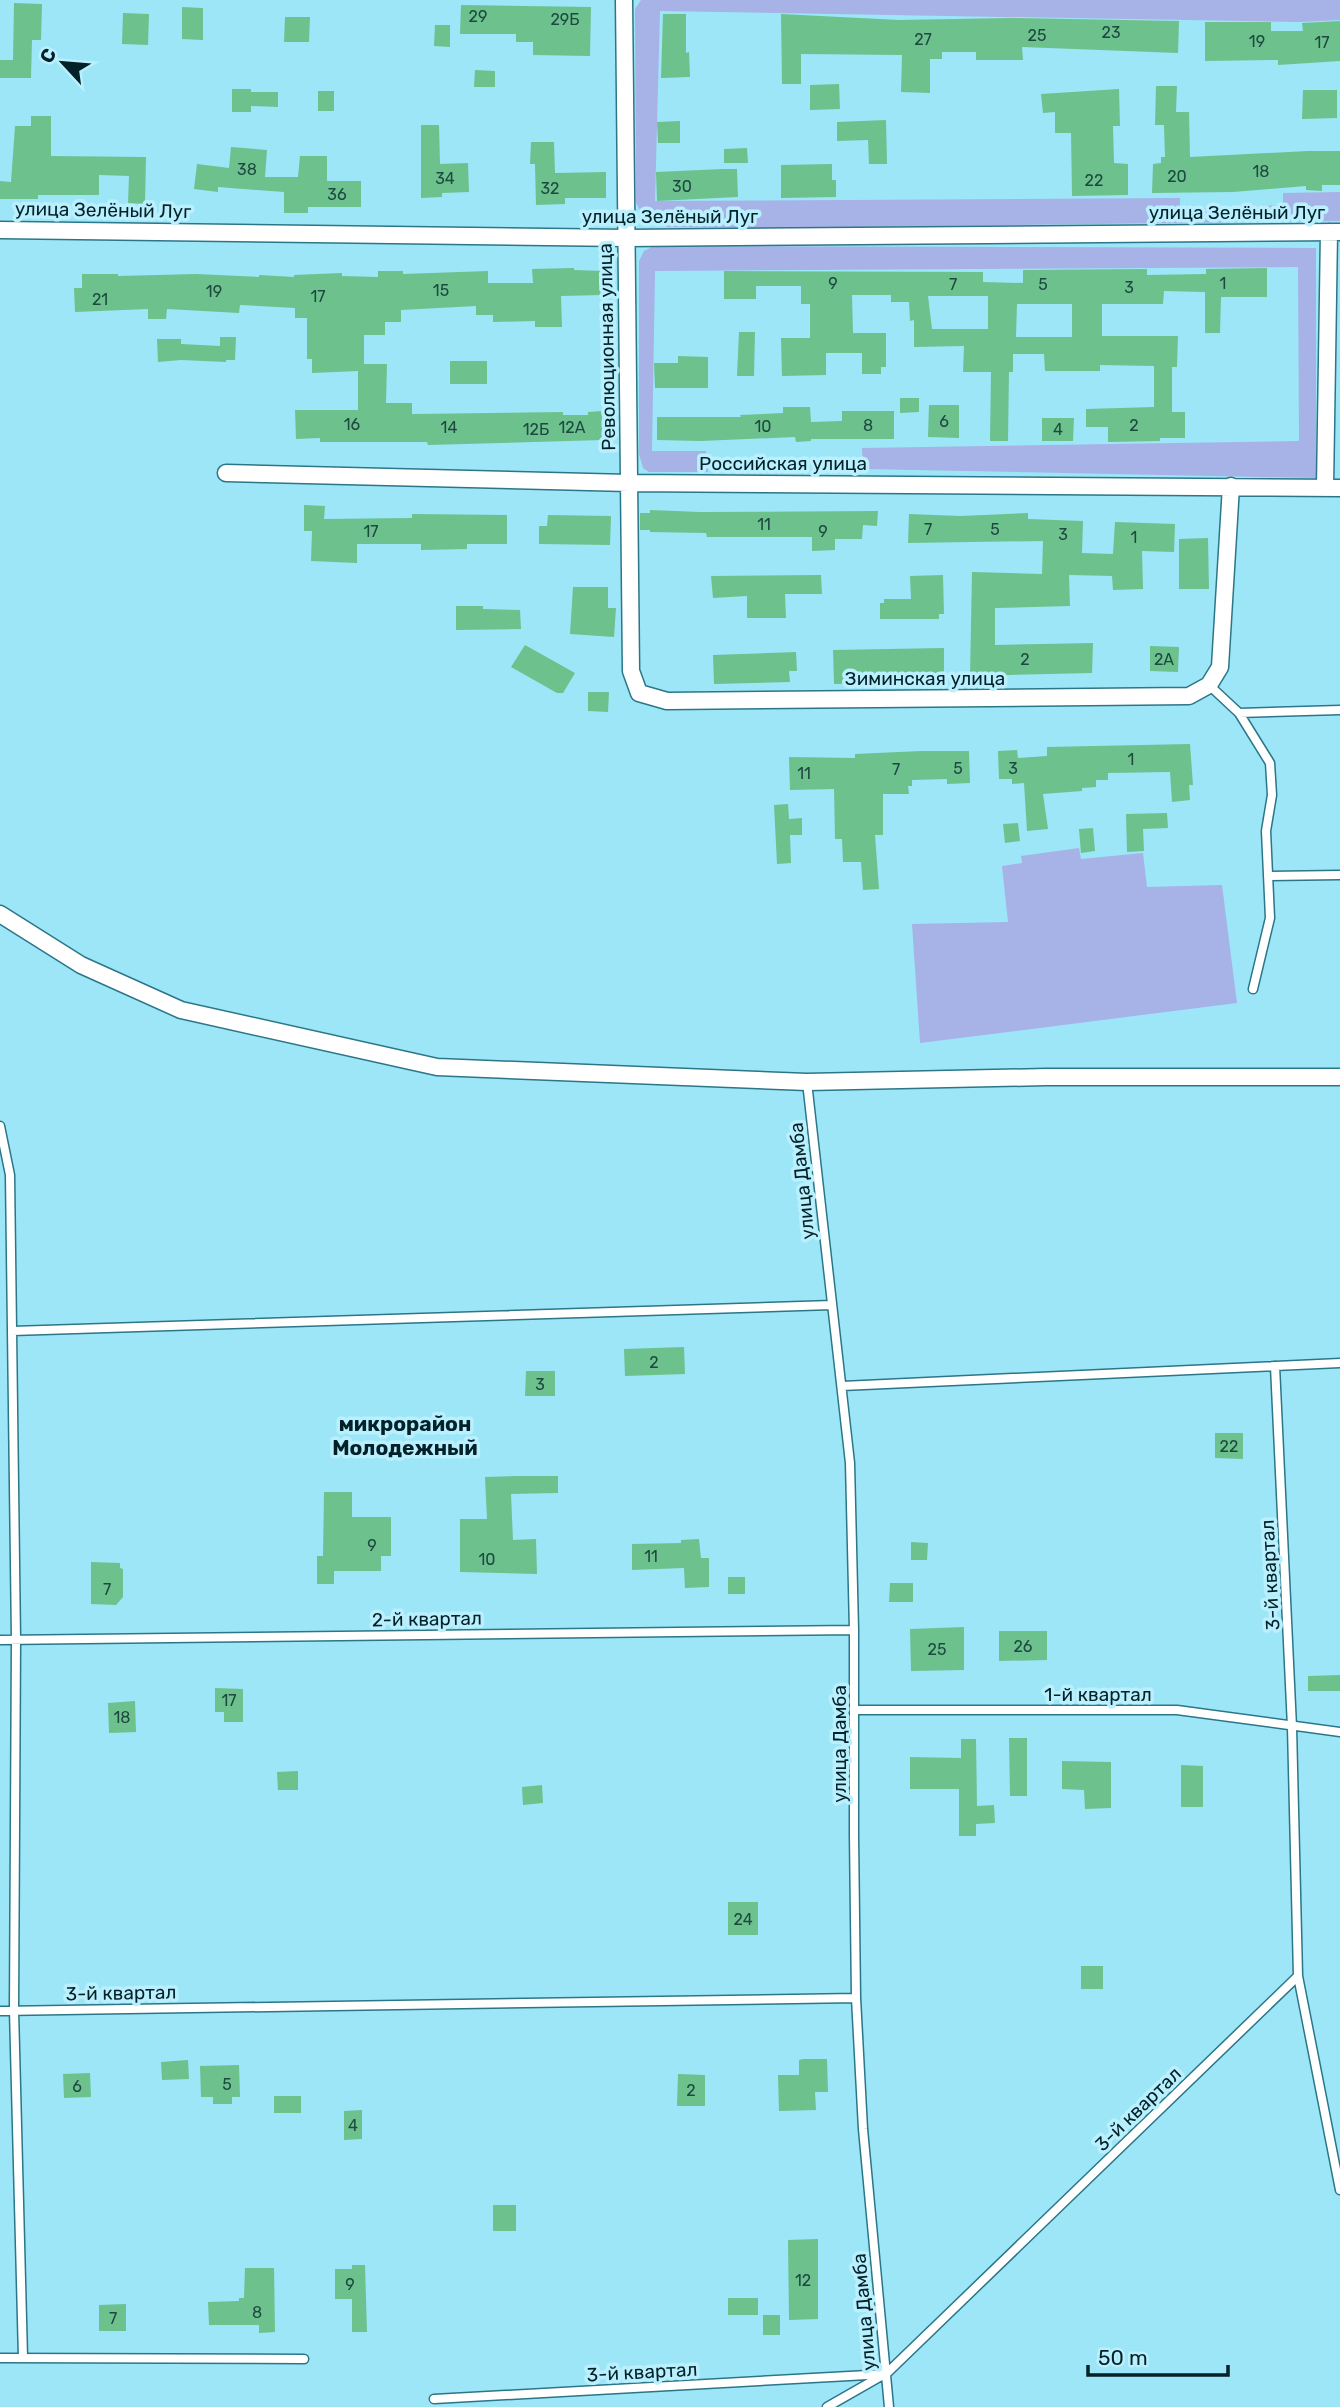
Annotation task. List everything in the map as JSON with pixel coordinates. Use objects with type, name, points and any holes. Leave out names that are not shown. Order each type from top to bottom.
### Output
[{"type":"street","name":"Революционная улица","points":[[624,0],[631,671],[639,693]]},
{"type":"street","name":"улица Зелёный Луг","points":[[0,230],[626,238],[1335,232]]},
{"type":"street","points":[[1332,488],[1335,232]]},
{"type":"street","name":"Российская улица","points":[[226,473],[629,483],[1332,488]]},
{"type":"street","points":[[1209,685],[1220,667],[1231,486]]},
{"type":"street","name":"Зиминская улица","points":[[639,693],[667,701],[1189,696],[1209,685]]},
{"type":"street","points":[[0,914],[81,965],[181,1010],[437,1067],[807,1082],[1046,1077],[1340,1077]]},
{"type":"lane","points":[[1209,685],[1239,713],[1270,763],[1272,795],[1266,831],[1270,918],[1252,989]]},
{"type":"lane","points":[[1239,713],[1340,710]]},
{"type":"lane","points":[[1268,876],[1340,874]]},
{"type":"lane","name":"улица Дамба","points":[[807,1082],[850,1463],[855,1710],[856,1998],[863,2129],[889,2407]]},
{"type":"lane","points":[[0,1125],[10,1175],[16,1640],[15,2010],[23,2358]]},
{"type":"lane","points":[[12,1331],[832,1306]]},
{"type":"lane","points":[[842,1386],[1340,1363]]},
{"type":"lane","name":"3-й квартал","points":[[434,2399],[886,2374],[1298,1976],[1292,1727],[1275,1366]]},
{"type":"lane","name":"2-й квартал","points":[[0,1640],[854,1630]]},
{"type":"lane","name":"1-й квартал","points":[[855,1710],[1177,1710],[1340,1732]]},
{"type":"lane","points":[[1298,1976],[1340,2190]]},
{"type":"lane","name":"3-й квартал","points":[[0,2011],[856,1998]]},
{"type":"lane","points":[[0,2358],[304,2359]]},
{"type":"lane","points":[[827,2407],[886,2374]]},
{"type":"shaded area","points":[[641,0],[1340,0],[1340,20],[1301,22],[660,11],[655,201],[1180,198],[1180,209],[1283,205],[1283,193],[1340,192],[1340,221],[778,228],[666,227],[650,222],[641,213],[636,202],[635,9]]},
{"type":"shaded area","points":[[654,246],[1316,248],[1316,478],[863,469],[862,448],[1299,441],[1298,267],[655,271],[652,451],[706,451],[708,472],[649,472],[643,468],[639,454],[639,261],[644,251]]},
{"type":"shaded area","points":[[1079,848],[1081,859],[1143,853],[1147,887],[1222,885],[1237,1003],[920,1043],[912,924],[1008,922],[1002,866],[1022,863],[1021,856]]},
{"type":"building","points":[[14,3],[42,4],[41,40],[32,40],[31,78],[0,78],[0,60],[13,60]]},
{"type":"building","points":[[461,5],[591,7],[590,56],[533,55],[533,42],[516,42],[516,34],[460,34]]},
{"type":"building","points":[[182,7],[203,8],[203,40],[182,39]]},
{"type":"building","points":[[123,13],[149,14],[148,45],[122,44]]},
{"type":"building","points":[[663,14],[686,14],[686,53],[689,52],[690,77],[661,78]]},
{"type":"building","points":[[781,14],[899,20],[1011,18],[1179,21],[1178,53],[1022,47],[1023,60],[976,60],[976,52],[942,52],[942,59],[930,59],[930,93],[901,92],[902,55],[801,54],[801,84],[782,84]]},
{"type":"building","points":[[285,17],[310,17],[309,42],[284,42]]},
{"type":"building","points":[[1340,21],[1340,61],[1278,65],[1278,60],[1205,61],[1205,22],[1271,22],[1271,31],[1303,31],[1302,23]]},
{"type":"building","points":[[435,25],[450,25],[450,47],[434,46]]},
{"type":"building","points":[[475,70],[495,71],[495,87],[474,87]]},
{"type":"building","points":[[839,84],[840,109],[810,110],[810,85]]},
{"type":"building","points":[[1156,86],[1177,86],[1176,112],[1189,112],[1190,157],[1340,151],[1340,185],[1322,185],[1322,191],[1306,190],[1306,186],[1233,192],[1152,193],[1153,164],[1161,163],[1161,157],[1165,157],[1164,125],[1155,125]]},
{"type":"building","points":[[232,89],[278,92],[278,107],[251,106],[251,112],[232,112]]},
{"type":"building","points":[[1119,89],[1120,126],[1113,126],[1114,163],[1128,164],[1128,195],[1072,196],[1071,133],[1055,133],[1055,112],[1043,113],[1041,94]]},
{"type":"building","points":[[1303,90],[1337,90],[1337,118],[1302,119]]},
{"type":"building","points":[[318,91],[334,91],[334,111],[318,111]]},
{"type":"building","points":[[31,116],[51,116],[51,156],[146,157],[145,204],[128,203],[129,176],[99,175],[99,195],[38,195],[38,199],[0,199],[0,181],[11,182],[15,126],[31,126]]},
{"type":"building","points":[[886,120],[887,164],[869,164],[868,140],[837,141],[837,122]]},
{"type":"building","points":[[680,121],[680,143],[658,143],[657,122]]},
{"type":"building","points":[[421,125],[439,125],[440,164],[468,163],[469,192],[442,193],[442,197],[421,198]]},
{"type":"building","points":[[531,142],[554,142],[555,173],[606,172],[606,198],[565,198],[565,204],[536,205],[535,164],[530,164]]},
{"type":"building","points":[[231,147],[267,150],[265,177],[298,177],[300,156],[327,156],[327,181],[361,181],[361,207],[308,207],[308,213],[284,213],[284,192],[218,187],[218,192],[194,189],[197,164],[229,168]]},
{"type":"building","points":[[747,148],[748,163],[724,163],[724,149]]},
{"type":"building","points":[[832,164],[836,197],[781,198],[781,165]]},
{"type":"building","points":[[737,169],[738,197],[657,201],[656,172]]},
{"type":"building","points":[[574,268],[603,271],[603,295],[561,296],[562,327],[535,327],[535,321],[493,322],[493,315],[476,315],[476,306],[401,310],[401,322],[385,322],[385,335],[364,335],[364,364],[387,364],[386,403],[412,403],[412,414],[563,412],[563,415],[588,415],[588,412],[602,411],[602,440],[428,445],[427,442],[320,442],[320,438],[296,439],[295,410],[358,410],[358,371],[312,373],[312,359],[307,359],[307,318],[295,318],[295,308],[240,305],[239,313],[167,309],[166,319],[148,319],[148,309],[75,312],[74,288],[82,288],[82,274],[294,277],[342,273],[342,276],[378,277],[378,271],[403,271],[403,274],[488,271],[488,283],[533,283],[532,269]]},
{"type":"building","points":[[1267,268],[1267,297],[1221,297],[1220,333],[1205,333],[1205,292],[1164,291],[1163,304],[1102,304],[1102,336],[1178,336],[1177,367],[1172,367],[1172,412],[1185,412],[1185,438],[1160,438],[1160,441],[1108,442],[1108,427],[1086,427],[1086,409],[1154,407],[1154,366],[1100,365],[1100,371],[1045,371],[1044,354],[1013,354],[1013,372],[1009,372],[1008,441],[990,441],[991,372],[963,372],[964,346],[914,347],[914,320],[910,321],[909,302],[891,302],[891,295],[852,295],[853,333],[886,333],[886,367],[881,367],[881,374],[862,374],[862,353],[826,353],[826,375],[782,376],[781,338],[810,338],[810,304],[801,304],[801,286],[756,286],[756,299],[724,299],[724,271],[983,272],[983,282],[1023,283],[1023,270],[1147,269],[1147,275],[1206,274],[1206,269]],"holes":[[[928,296],[988,296],[988,329],[932,329]],[[1017,304],[1072,304],[1072,337],[1016,337]]]},
{"type":"building","points":[[739,332],[755,332],[754,376],[737,376]]},
{"type":"building","points":[[220,337],[236,337],[235,360],[158,362],[157,339],[181,339],[181,344],[220,346]]},
{"type":"building","points":[[678,356],[708,357],[708,388],[655,388],[654,363],[678,363]]},
{"type":"building","points":[[450,361],[487,361],[487,384],[450,384]]},
{"type":"building","points":[[900,398],[919,398],[919,412],[900,413]]},
{"type":"building","points":[[929,405],[959,405],[959,438],[928,437]]},
{"type":"building","points":[[783,407],[810,407],[811,422],[842,421],[842,411],[894,411],[894,439],[811,439],[796,442],[795,437],[657,440],[657,417],[741,417],[740,415],[783,413]]},
{"type":"building","points":[[1042,418],[1074,418],[1073,441],[1042,441]]},
{"type":"building","points":[[304,505],[325,506],[324,519],[412,518],[412,514],[507,515],[507,544],[467,544],[467,549],[421,550],[421,544],[357,544],[357,563],[311,561],[312,531],[304,531]]},
{"type":"building","points":[[650,510],[878,511],[877,526],[863,525],[862,539],[835,539],[835,550],[812,551],[812,537],[707,537],[706,533],[640,530],[640,513],[650,513]]},
{"type":"building","points":[[1028,513],[1028,519],[1083,521],[1082,553],[1113,554],[1115,522],[1175,524],[1174,552],[1142,551],[1143,589],[1113,590],[1112,576],[1069,575],[1070,606],[995,608],[995,645],[1093,643],[1092,673],[970,676],[972,572],[1042,574],[1043,541],[908,543],[909,514],[960,516]]},
{"type":"building","points":[[548,515],[611,516],[610,545],[539,544],[539,526],[547,526]]},
{"type":"building","points":[[1208,538],[1209,589],[1179,589],[1179,539]]},
{"type":"building","points":[[821,575],[822,594],[785,594],[786,618],[747,618],[747,596],[713,598],[711,576]]},
{"type":"building","points":[[943,575],[944,614],[939,614],[939,619],[880,619],[880,603],[884,603],[884,599],[911,599],[910,576]]},
{"type":"building","points":[[573,587],[608,587],[608,608],[616,608],[614,637],[570,634]]},
{"type":"building","points":[[456,606],[520,610],[521,629],[456,630]]},
{"type":"building","points":[[525,645],[575,673],[563,693],[557,693],[511,667]]},
{"type":"building","points":[[1150,646],[1179,647],[1178,672],[1150,671]]},
{"type":"building","points":[[944,648],[944,678],[875,679],[875,683],[834,684],[833,650]]},
{"type":"building","points":[[796,652],[797,671],[789,671],[790,682],[714,684],[713,655]]},
{"type":"building","points":[[588,692],[609,692],[608,712],[588,711]]},
{"type":"building","points":[[1190,744],[1193,785],[1189,785],[1190,800],[1172,802],[1170,772],[1108,773],[1108,780],[1096,780],[1096,787],[1082,788],[1082,791],[1043,794],[1048,829],[1027,831],[1024,783],[1012,784],[1012,779],[999,779],[998,751],[1017,750],[1018,758],[1047,756],[1047,747]]},
{"type":"building","points":[[969,751],[970,783],[947,784],[947,779],[912,780],[912,786],[908,786],[909,794],[883,794],[883,835],[875,835],[879,889],[863,890],[861,862],[843,862],[842,839],[835,839],[834,789],[790,790],[789,757],[855,758],[855,754]]},
{"type":"building","points":[[788,804],[789,819],[802,818],[802,835],[790,835],[791,863],[777,864],[774,805]]},
{"type":"building","points":[[1167,813],[1168,828],[1143,829],[1144,851],[1127,852],[1126,814]]},
{"type":"building","points":[[1018,823],[1020,841],[1005,843],[1003,824]]},
{"type":"building","points":[[1093,828],[1095,851],[1081,853],[1079,829]]},
{"type":"building","points":[[684,1347],[685,1374],[625,1376],[624,1349]]},
{"type":"building","points":[[526,1371],[555,1371],[555,1396],[525,1396]]},
{"type":"building","points":[[1215,1433],[1243,1433],[1243,1459],[1215,1458]]},
{"type":"building","points":[[558,1476],[558,1493],[511,1494],[513,1540],[536,1539],[537,1574],[460,1572],[460,1519],[487,1519],[485,1477]]},
{"type":"building","points":[[324,1492],[352,1492],[352,1517],[391,1517],[391,1556],[381,1556],[381,1571],[334,1571],[334,1584],[317,1584],[317,1556],[323,1556]]},
{"type":"building","points":[[699,1539],[701,1558],[709,1558],[709,1587],[685,1588],[684,1568],[632,1570],[632,1544],[681,1543],[681,1540]]},
{"type":"building","points":[[911,1542],[928,1543],[927,1560],[911,1560]]},
{"type":"building","points":[[91,1562],[120,1563],[120,1568],[123,1569],[123,1597],[116,1605],[91,1604]]},
{"type":"building","points":[[728,1577],[745,1577],[745,1594],[728,1594]]},
{"type":"building","points":[[890,1583],[913,1583],[913,1602],[889,1602]]},
{"type":"building","points":[[964,1627],[964,1670],[911,1671],[910,1629]]},
{"type":"building","points":[[999,1631],[1047,1631],[1047,1660],[999,1661]]},
{"type":"building","points":[[1340,1675],[1340,1691],[1308,1691],[1308,1676]]},
{"type":"building","points":[[215,1688],[243,1689],[243,1722],[224,1722],[224,1712],[215,1712]]},
{"type":"building","points":[[135,1701],[136,1732],[109,1733],[108,1703]]},
{"type":"building","points":[[1009,1738],[1027,1738],[1027,1796],[1010,1796]]},
{"type":"building","points":[[961,1739],[976,1739],[977,1806],[994,1805],[995,1823],[976,1824],[976,1836],[959,1836],[959,1789],[910,1789],[910,1757],[961,1758]]},
{"type":"building","points":[[1062,1761],[1111,1762],[1111,1808],[1085,1809],[1084,1790],[1062,1789]]},
{"type":"building","points":[[1181,1765],[1203,1766],[1203,1807],[1181,1807]]},
{"type":"building","points":[[298,1771],[298,1790],[278,1790],[277,1772]]},
{"type":"building","points":[[542,1785],[543,1803],[523,1805],[522,1787]]},
{"type":"building","points":[[728,1902],[758,1902],[758,1935],[728,1935]]},
{"type":"building","points":[[1081,1966],[1103,1966],[1103,1989],[1081,1989]]},
{"type":"building","points":[[827,2059],[828,2092],[815,2092],[816,2110],[779,2111],[778,2075],[799,2075],[799,2060]]},
{"type":"building","points":[[188,2060],[189,2079],[162,2080],[161,2062]]},
{"type":"building","points":[[239,2065],[240,2097],[232,2097],[232,2104],[213,2104],[213,2097],[201,2097],[200,2066]]},
{"type":"building","points":[[90,2073],[91,2097],[64,2098],[63,2074]]},
{"type":"building","points":[[678,2074],[705,2075],[705,2106],[677,2106]]},
{"type":"building","points":[[274,2096],[301,2096],[301,2113],[274,2113]]},
{"type":"building","points":[[362,2110],[362,2139],[344,2140],[344,2111]]},
{"type":"building","points":[[493,2205],[516,2205],[516,2231],[493,2231]]},
{"type":"building","points":[[818,2239],[818,2319],[789,2320],[788,2240]]},
{"type":"building","points":[[352,2265],[365,2265],[367,2332],[352,2332],[352,2299],[335,2299],[335,2269],[352,2269]]},
{"type":"building","points":[[245,2268],[274,2268],[275,2332],[259,2333],[259,2325],[209,2325],[208,2302],[239,2301],[239,2298],[244,2298]]},
{"type":"building","points":[[728,2298],[758,2298],[758,2315],[728,2315]]},
{"type":"building","points":[[126,2304],[126,2331],[99,2331],[99,2305]]},
{"type":"building","points":[[763,2315],[780,2315],[780,2335],[763,2335]]},
{"type":"district","name":"микрорайон Молодежный","points":[[405,1435]]}]
